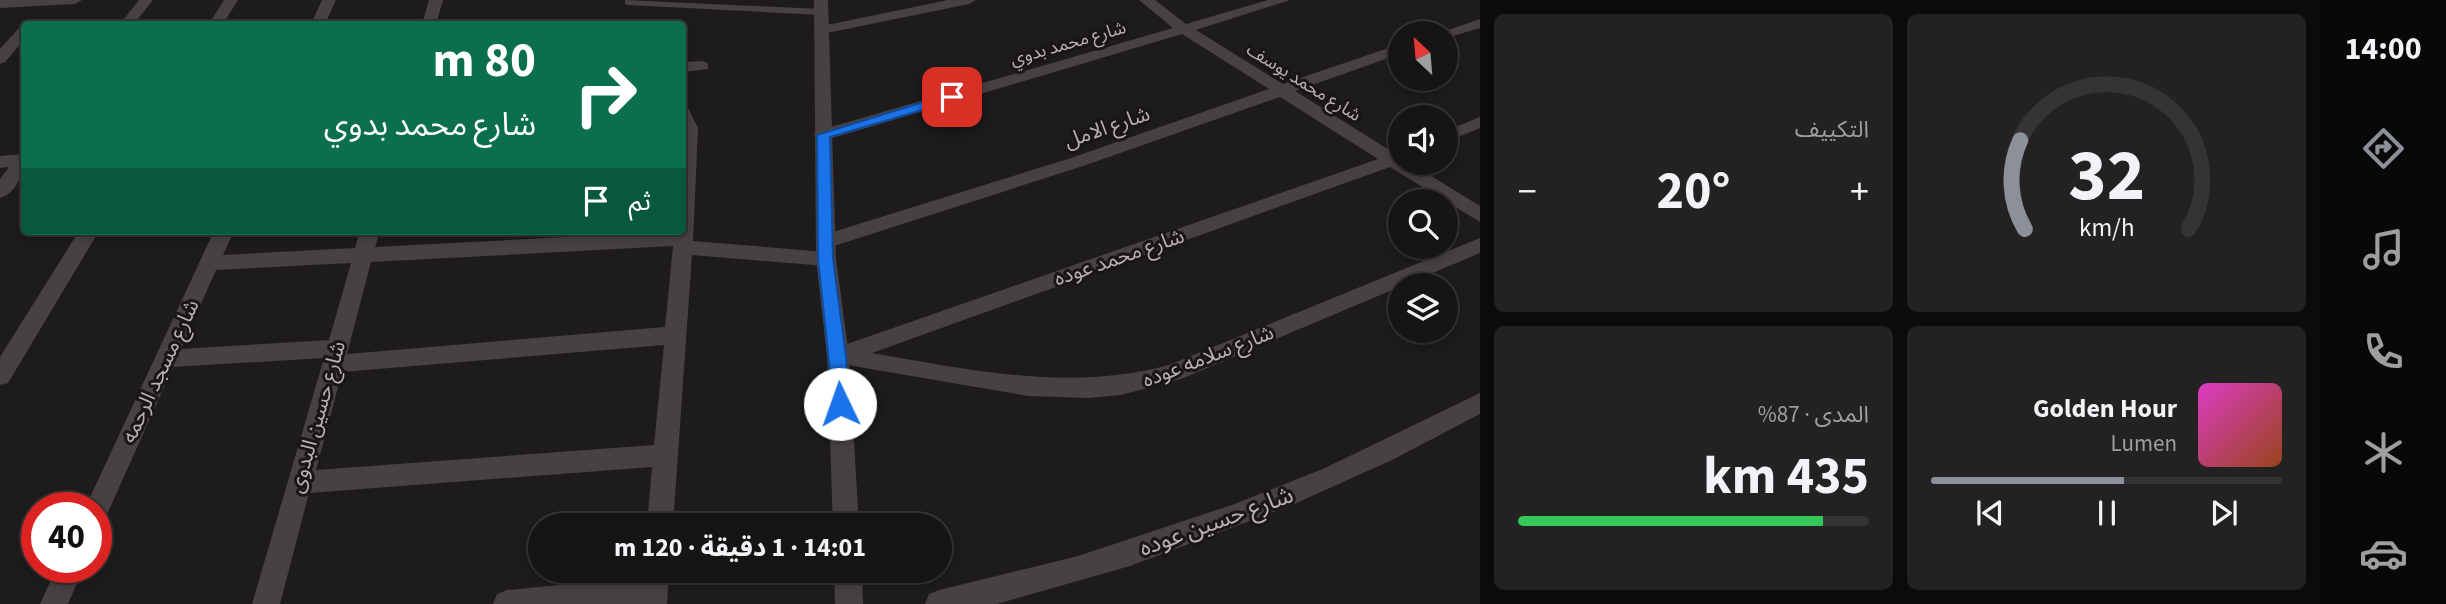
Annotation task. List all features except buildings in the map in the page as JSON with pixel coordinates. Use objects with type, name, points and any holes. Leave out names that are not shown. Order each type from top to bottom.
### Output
[{"type":"street","points":[[0,4],[75,0]]},
{"type":"street","points":[[129,21],[146,0]]},
{"type":"street","points":[[218,21],[231,0]]},
{"type":"street","points":[[319,21],[329,0]]},
{"type":"street","points":[[430,21],[436,0]]},
{"type":"street","points":[[845,513],[838,356],[826,250],[821,14],[969,0]]},
{"type":"street","name":"شارع محمد يوسف","points":[[1146,0],[1184,29],[1388,153]]},
{"type":"street","points":[[34,21],[52,1]]},
{"type":"street","name":"شارع محمد بدوي","points":[[823,135],[1273,1]]},
{"type":"street","points":[[1458,30],[1480,23]]},
{"type":"street","points":[[2,56],[21,35]]},
{"type":"street","name":"شارع الامل","points":[[826,250],[1388,53]]},
{"type":"street","points":[[686,67],[702,66]]},
{"type":"street","points":[[1458,132],[1480,122]]},
{"type":"street","points":[[0,162],[21,160]]},
{"type":"street","name":"شارع محمد عوده","points":[[838,356],[1388,161]]},
{"type":"street","points":[[0,192],[21,164]]},
{"type":"street","name":"شارع محمد يوسف","points":[[1421,175],[1480,215]]},
{"type":"street","points":[[1,373],[87,235]]},
{"type":"street","name":"شارع مسجد الرحمه","points":[[105,492],[222,235]]},
{"type":"street","name":"شارع حسين البدوى","points":[[266,604],[369,235]]},
{"type":"street","points":[[661,513],[683,235]]},
{"type":"street","points":[[209,263],[683,243],[826,250]]},
{"type":"street","name":"شارع سلامه عوده","points":[[838,356],[1043,388],[1090,389],[1134,384],[1173,373],[1480,245]]},
{"type":"street","points":[[166,359],[334,356],[676,335]]},
{"type":"street","name":"شارع حسين عوده","points":[[939,604],[1077,570],[1199,530],[1309,488],[1406,443],[1480,403]]},
{"type":"street","points":[[299,483],[666,454]]},
{"type":"street","points":[[54,604],[64,583]]},
{"type":"street","points":[[848,583],[849,604]]},
{"type":"street","points":[[506,604],[654,588]]},
{"type":"lane","points":[[628,2],[682,3],[821,14]]},
{"type":"route","points":[[840,404],[838,356],[826,259],[823,135],[952,97]]}]
